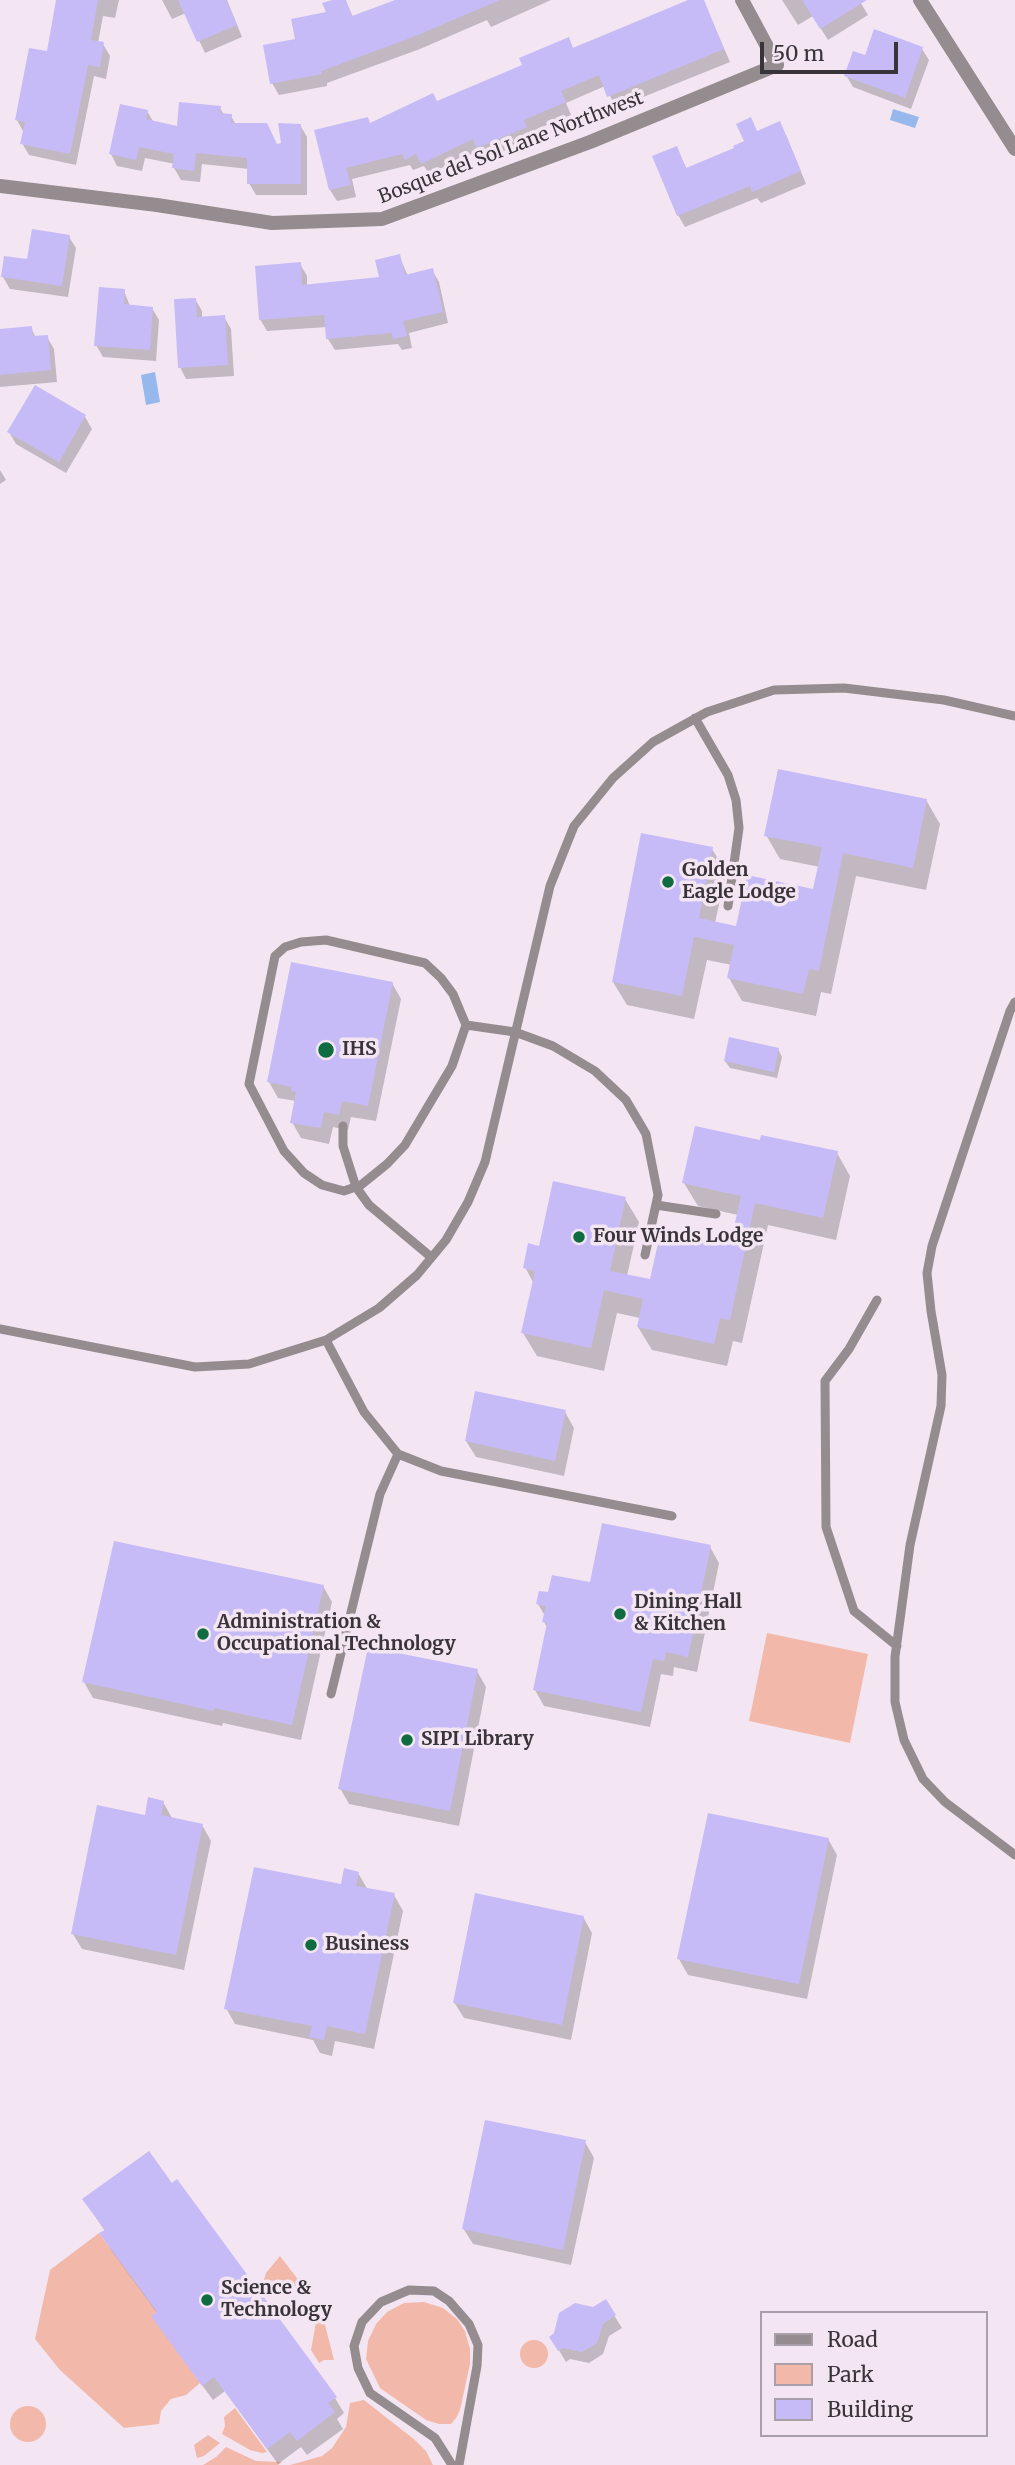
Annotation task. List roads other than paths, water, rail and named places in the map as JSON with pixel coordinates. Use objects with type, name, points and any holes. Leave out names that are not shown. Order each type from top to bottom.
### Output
[{"type":"street","name":"Bosque del Sol Lane Northwest","points":[[0,186],[156,205],[272,223],[382,219],[590,142],[777,65],[742,0]]},
{"type":"street","points":[[920,0],[1015,149]]},
{"type":"lane","points":[[0,1329],[195,1367],[249,1364],[326,1340],[379,1308],[432,1257],[446,1240],[468,1202],[485,1162],[550,886],[574,827],[613,778],[653,742],[695,718],[774,690],[844,688],[944,700],[1015,716]]},
{"type":"lane","points":[[695,718],[729,775],[736,800],[740,828],[728,906]]},
{"type":"lane","points":[[326,940],[425,963],[453,994],[466,1025],[452,1066],[405,1145],[387,1164],[356,1187],[344,1191],[322,1185],[304,1173],[284,1151],[249,1084],[275,956],[285,947],[301,942],[326,940]]},
{"type":"lane","points":[[1015,1002],[932,1247],[927,1273],[942,1375],[941,1406],[911,1545],[897,1646],[895,1702],[904,1740],[923,1779],[945,1802],[1015,1855]]},
{"type":"lane","points":[[466,1025],[515,1032],[553,1046],[596,1071],[626,1100],[646,1134],[658,1195],[645,1255]]},
{"type":"lane","points":[[343,1126],[343,1146],[356,1187],[369,1205],[432,1257]]},
{"type":"lane","points":[[656,1205],[716,1214]]},
{"type":"lane","points":[[877,1300],[849,1349],[825,1381],[826,1527],[854,1611],[897,1646]]},
{"type":"lane","points":[[326,1340],[364,1412],[398,1454],[441,1471],[672,1516]]},
{"type":"lane","points":[[331,1694],[380,1494],[398,1454]]},
{"type":"lane","points":[[452,2465],[435,2438],[370,2393],[358,2368],[354,2346],[362,2322],[381,2302],[409,2290],[434,2291],[449,2301],[469,2324],[478,2345],[477,2366],[459,2465]]},
{"type":"water","points":[[893,109],[919,117],[915,128],[890,120]]},
{"type":"water","points":[[155,372],[160,402],[146,405],[141,375]]},
{"type":"place","name":"Golden Eagle Lodge","points":[[668,882]]},
{"type":"place","name":"IHS","points":[[326,1050]]},
{"type":"place","name":"Four Winds Lodge","points":[[579,1237]]},
{"type":"place","name":"Dining Hall & Kitchen","points":[[620,1614]]},
{"type":"place","name":"Administration & Occupational Technology","points":[[203,1634]]},
{"type":"place","name":"SIPI Library","points":[[407,1740]]},
{"type":"place","name":"Business","points":[[311,1945]]},
{"type":"place","name":"Science & Technology","points":[[207,2300]]}]
